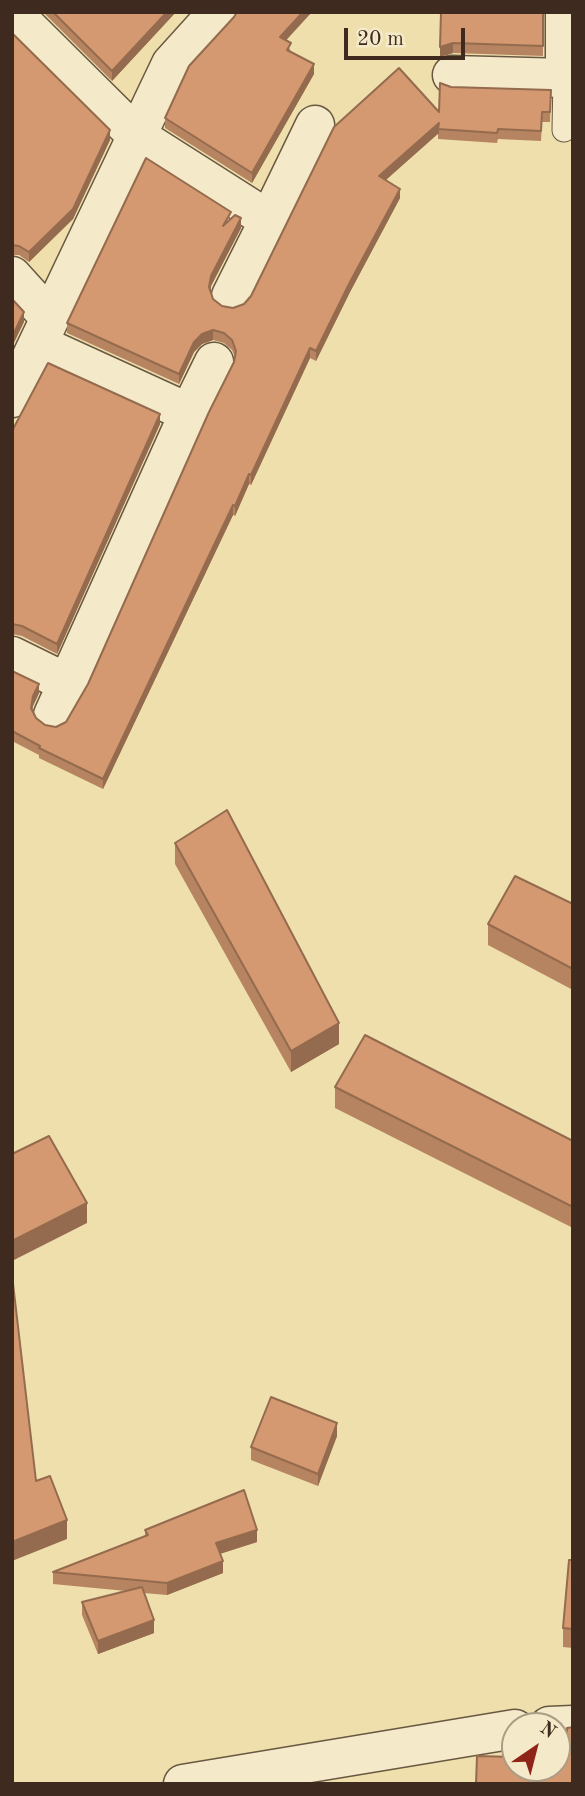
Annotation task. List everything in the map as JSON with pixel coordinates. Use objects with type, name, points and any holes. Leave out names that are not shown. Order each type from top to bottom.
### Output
[{"type":"street","points":[[12,12],[137,136],[269,220]]},
{"type":"street","points":[[12,398],[171,64],[218,12]]},
{"type":"street","points":[[452,75],[565,78],[565,12]]},
{"type":"street","points":[[231,296],[315,125]]},
{"type":"street","points":[[12,276],[44,331],[189,413]]},
{"type":"street","points":[[12,656],[61,700],[214,362]]},
{"type":"street","points":[[183,1784],[501,1731]]},
{"type":"lane","points":[[564,131],[565,78]]},
{"type":"building","points":[[53,12],[167,12],[112,71]]},
{"type":"building","points":[[237,12],[303,12],[280,37],[291,43],[287,50],[314,64],[252,173],[165,118],[189,66]]},
{"type":"building","points":[[441,12],[543,12],[543,46],[453,43],[440,47]]},
{"type":"building","points":[[12,33],[110,130],[73,209],[29,252],[12,245]]},
{"type":"building","points":[[399,68],[439,112],[440,83],[451,87],[551,90],[550,112],[542,112],[541,131],[498,129],[497,133],[438,129],[439,123],[379,176],[400,189],[316,351],[310,348],[103,779],[39,748],[40,746],[12,731],[12,671],[39,684],[31,708],[36,718],[45,725],[56,727],[66,722],[88,684],[209,412],[234,362],[236,351],[232,340],[224,333],[213,330],[202,334],[194,342],[179,374],[67,323],[146,158],[231,212],[223,226],[235,215],[241,218],[211,276],[209,287],[213,299],[222,306],[233,308],[244,304],[251,296],[334,127]]},
{"type":"building","points":[[12,299],[24,312],[12,337]]},
{"type":"building","points":[[48,363],[160,414],[57,644],[22,626],[12,624],[12,431]]},
{"type":"building","points":[[227,810],[339,1023],[291,1051],[175,843]]},
{"type":"building","points":[[515,876],[573,904],[573,969],[488,924]]},
{"type":"building","points":[[365,1035],[573,1141],[573,1207],[335,1087]]},
{"type":"building","points":[[49,1136],[87,1203],[12,1241],[12,1154]]},
{"type":"building","points":[[12,1275],[36,1481],[50,1476],[67,1520],[12,1542]]},
{"type":"building","points":[[271,1397],[337,1423],[318,1474],[251,1447]]},
{"type":"building","points":[[244,1490],[257,1530],[216,1543],[223,1561],[167,1583],[53,1572],[148,1535],[145,1530]]},
{"type":"building","points":[[569,1560],[573,1560],[573,1629],[563,1628]]},
{"type":"building","points":[[142,1587],[154,1620],[98,1641],[82,1602]]},
{"type":"building","points":[[571,1727],[573,1784],[476,1784],[477,1756],[501,1757],[501,1782],[571,1782]]}]
